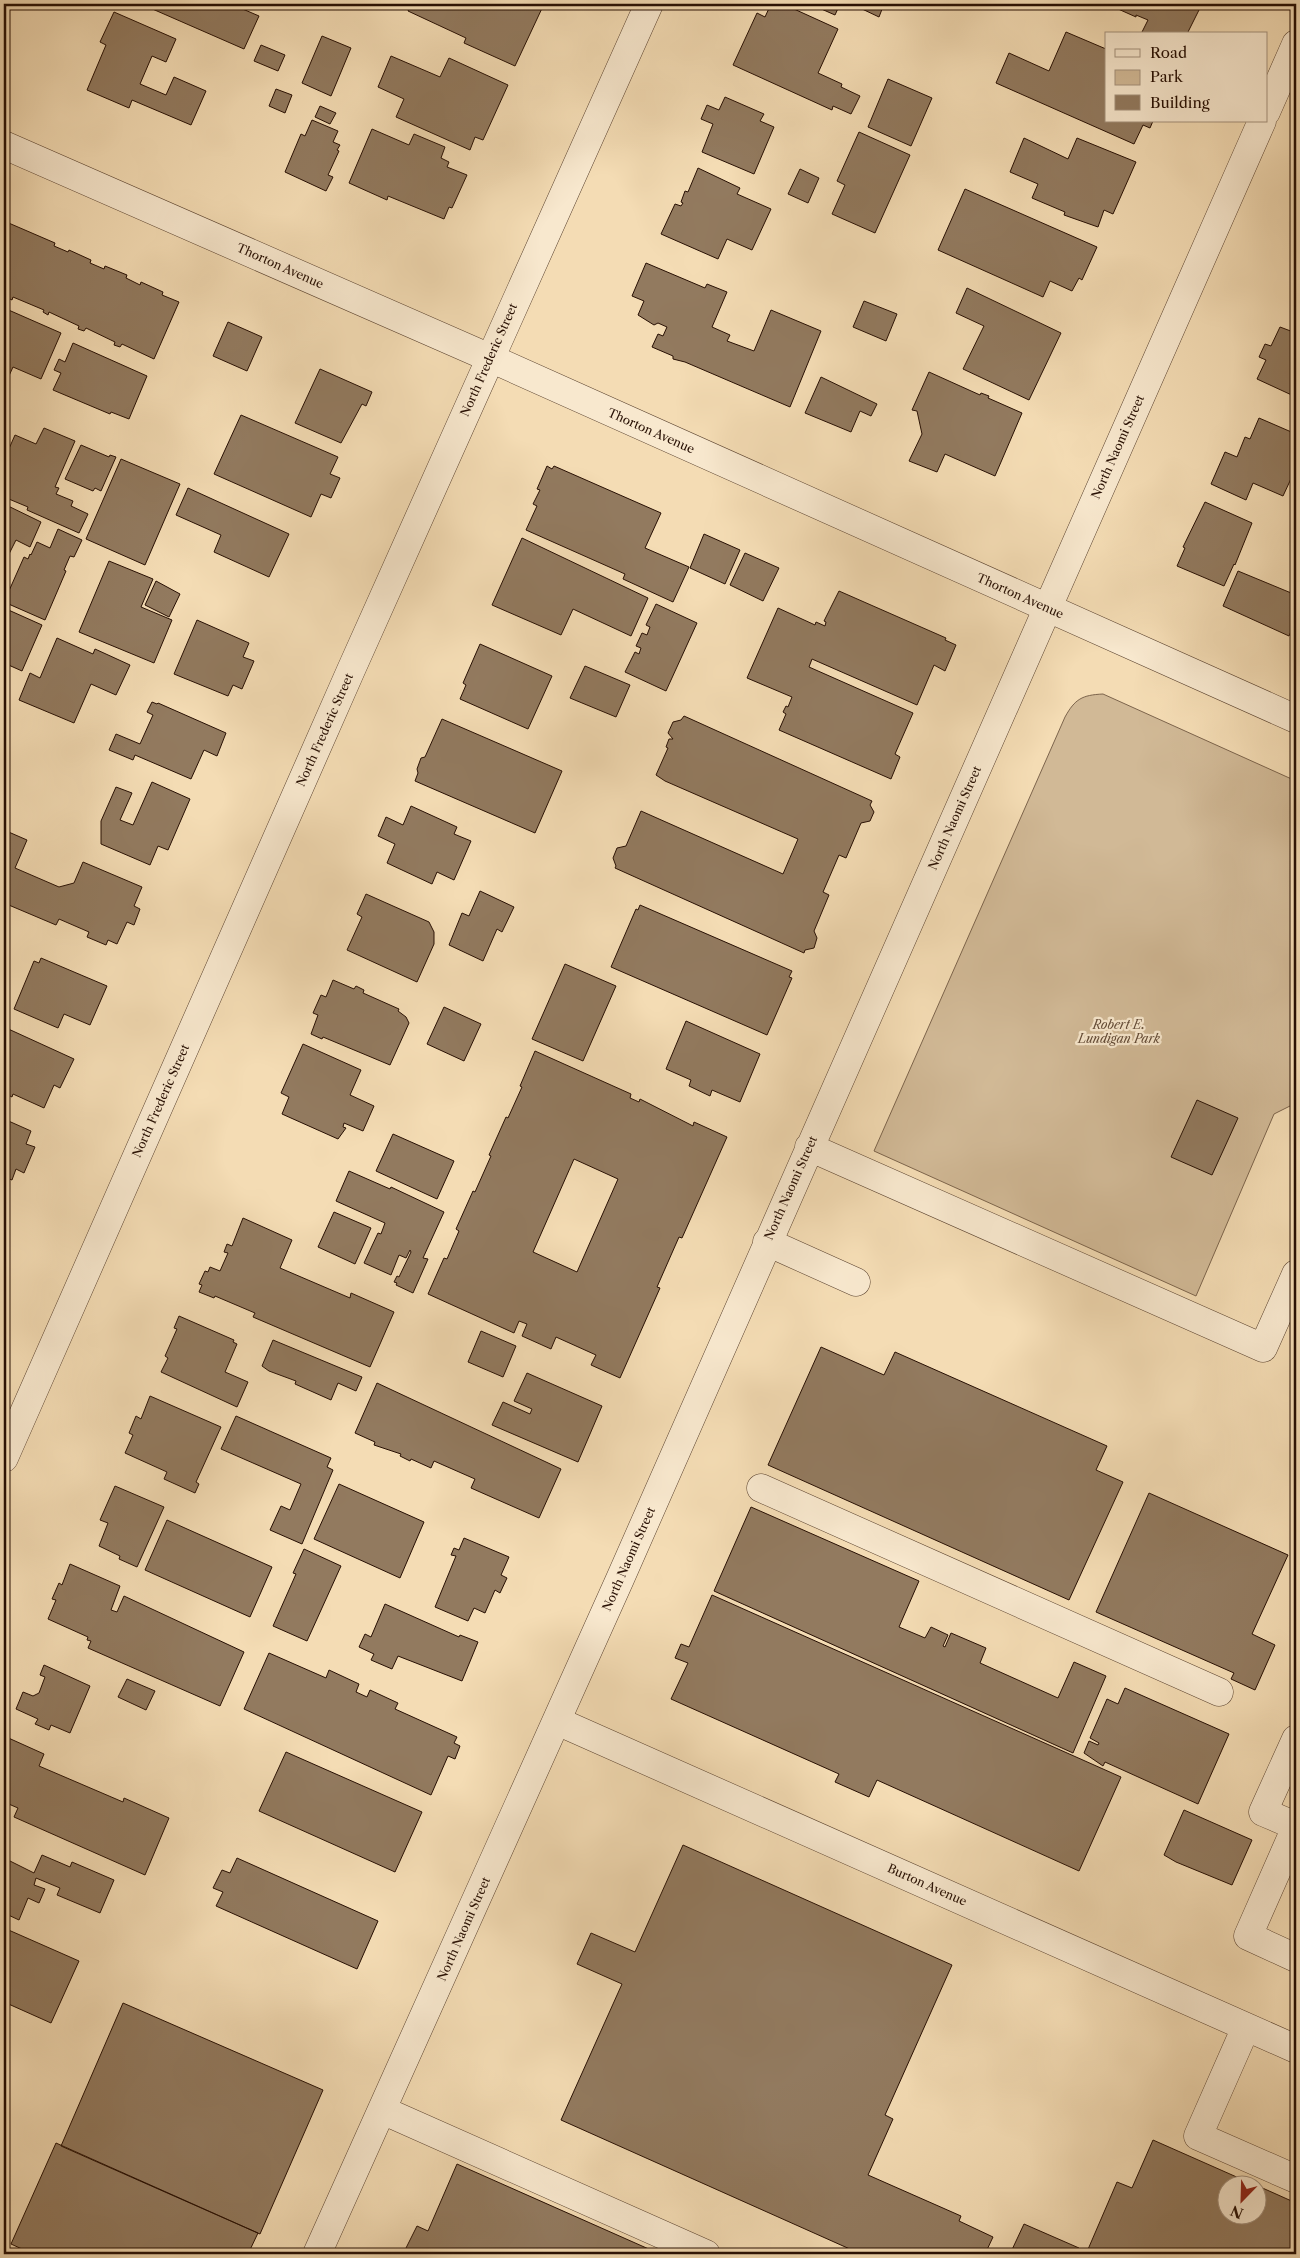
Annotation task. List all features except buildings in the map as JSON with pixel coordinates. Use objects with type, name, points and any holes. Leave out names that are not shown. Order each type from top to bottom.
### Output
[{"type":"street","name":"North Frederic Street","points":[[4,1458],[490,358],[649,4]]},
{"type":"street","points":[[1268,107],[1296,44]]},
{"type":"street","name":"North Naomi Street","points":[[317,2254],[557,1721],[1262,122]]},
{"type":"street","name":"Thorton Avenue","points":[[4,145],[490,358],[1296,719]]},
{"type":"street","points":[[809,1146],[1149,1288],[1263,1348],[1296,1274]]},
{"type":"street","points":[[767,1242],[856,1282]]},
{"type":"street","points":[[760,1488],[1218,1692]]},
{"type":"street","name":"Burton Avenue","points":[[557,1721],[1296,2049]]},
{"type":"street","points":[[1296,1739],[1263,1812],[1296,1827],[1248,1936],[1296,1958]]},
{"type":"street","points":[[1246,2026],[1198,2136],[1296,2179]]},
{"type":"street","points":[[382,2110],[706,2254]]},
{"type":"green space","name":"Robert E. Lundigan Park","points":[[1103,694],[1296,781],[1296,1103],[1274,1114],[1196,1296],[874,1151],[1065,717],[1072,706],[1080,699],[1090,695]]}]
